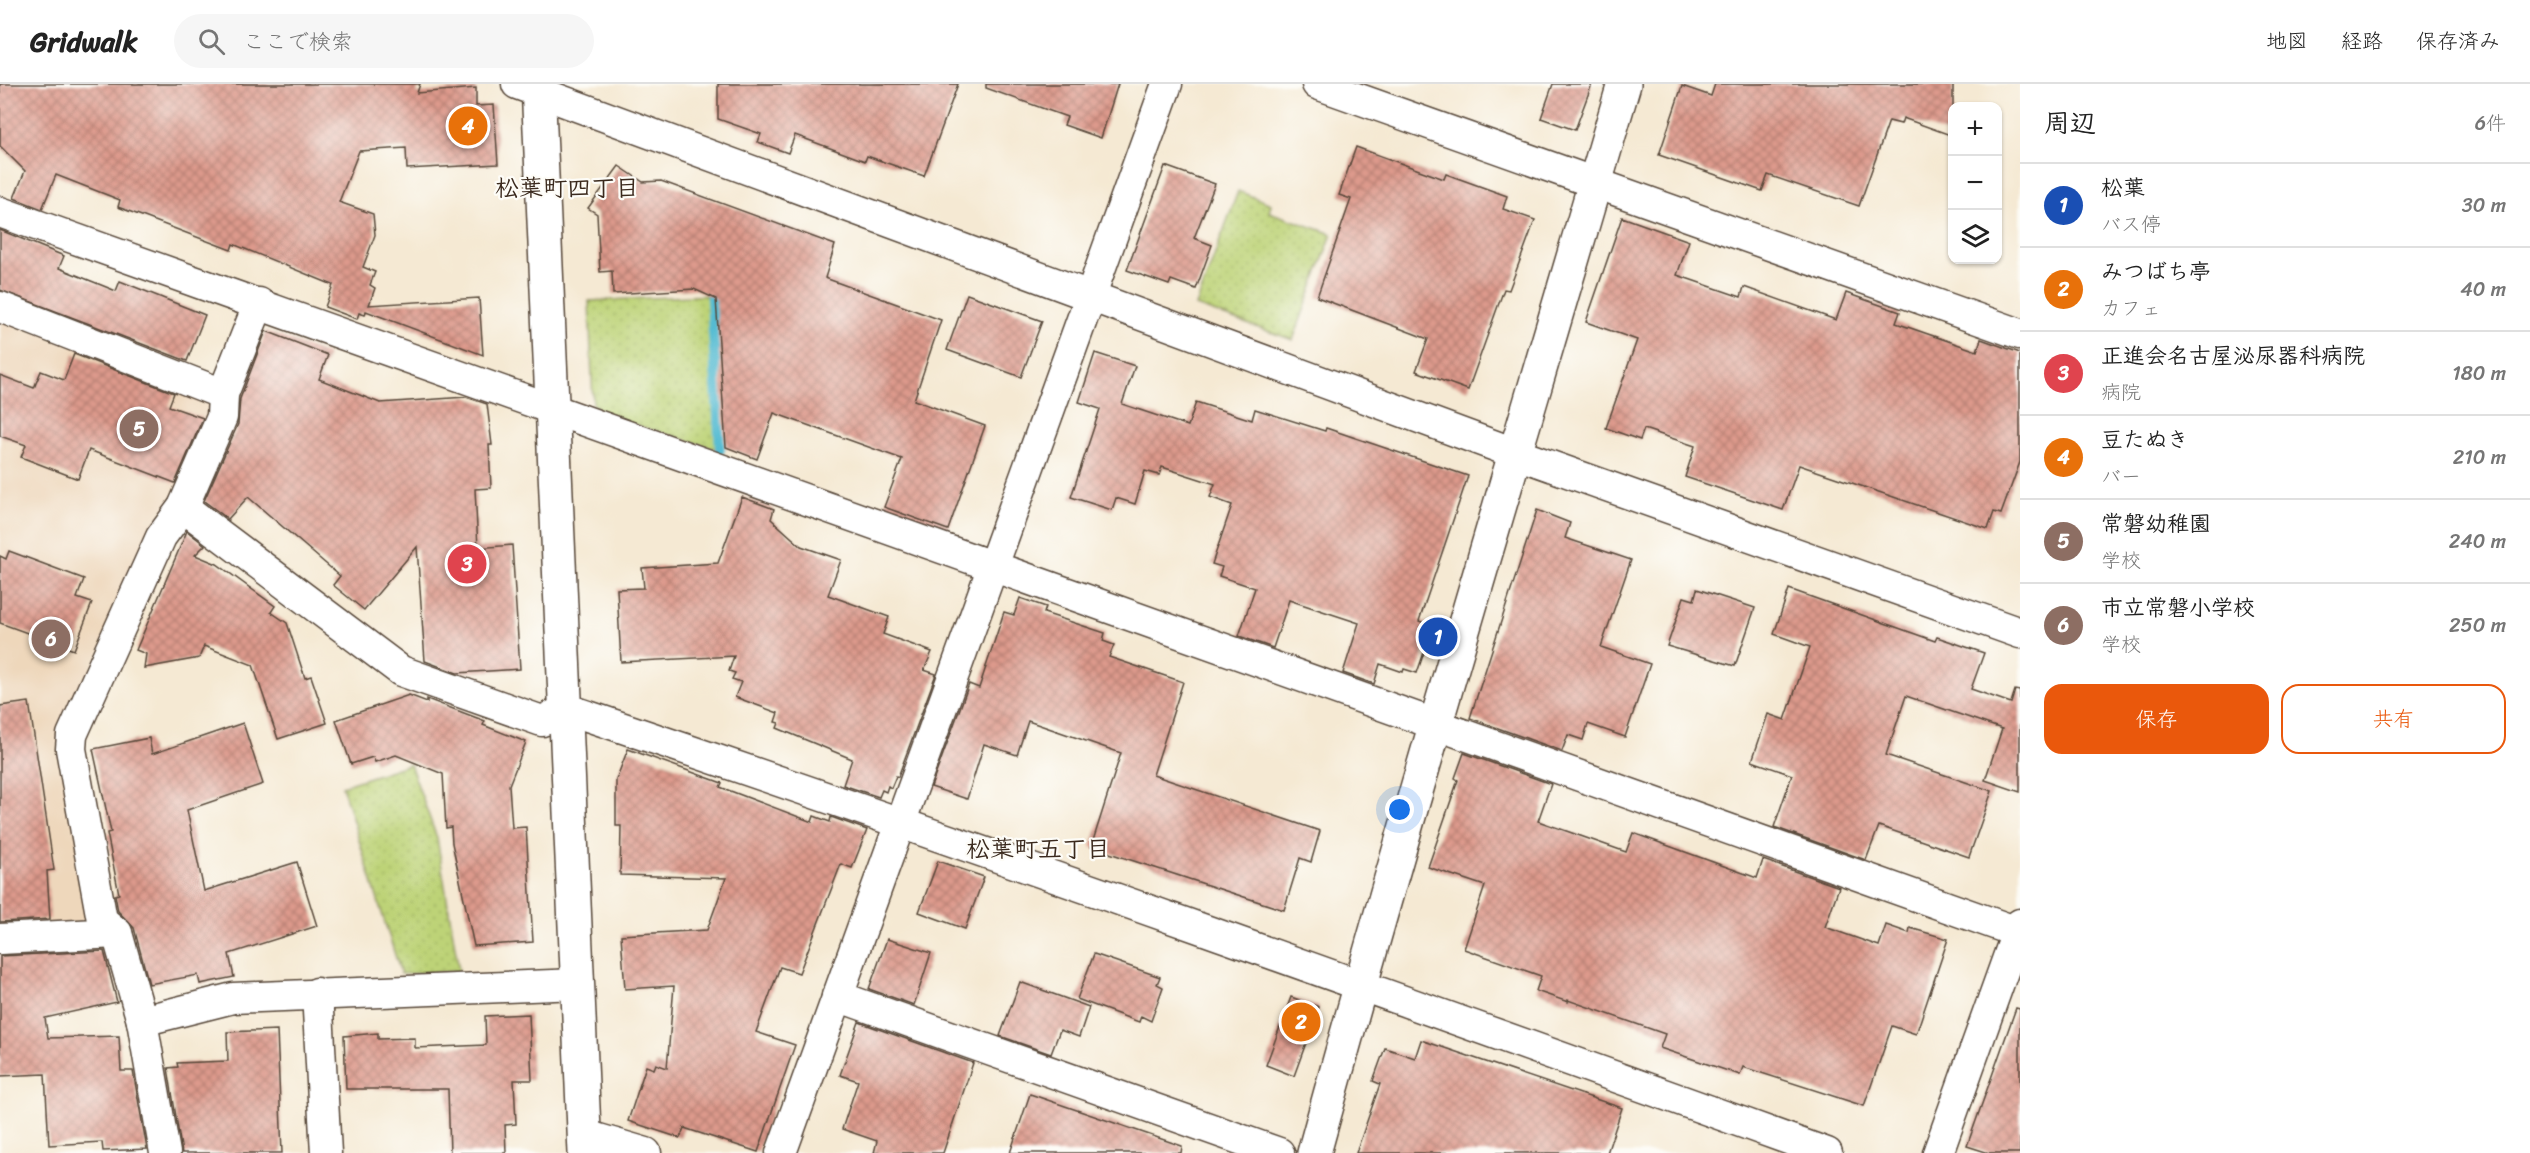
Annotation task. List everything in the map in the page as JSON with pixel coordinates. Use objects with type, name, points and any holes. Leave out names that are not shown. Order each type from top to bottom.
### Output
[{"type":"street","points":[[781,1153],[1167,84]]},
{"type":"street","points":[[1317,84],[2020,334]]},
{"type":"street","points":[[1314,1153],[1433,724],[1517,454],[1624,84]]},
{"type":"street","points":[[646,1153],[585,1144],[567,709],[531,87],[1517,454],[2020,633]]},
{"type":"street","points":[[0,212],[551,407],[991,567],[2019,930],[1938,1153]]},
{"type":"street","points":[[165,1153],[142,1021],[117,933],[102,920],[71,749],[72,735],[161,537],[183,507],[222,417],[223,394],[259,303]]},
{"type":"street","points":[[0,307],[223,394]]},
{"type":"street","points":[[183,507],[401,671],[542,721],[567,709],[900,821],[1827,1153]]},
{"type":"street","points":[[0,939],[117,933]]},
{"type":"street","points":[[142,1021],[232,998],[578,984]]},
{"type":"street","points":[[317,993],[326,1153]]},
{"type":"street","points":[[837,996],[1278,1153]]},
{"type":"shaded area","points":[[0,317],[211,401],[214,415],[63,729],[89,910],[82,923],[0,927]]},
{"type":"green space","points":[[1238,191],[1271,204],[1269,212],[1332,234],[1293,340],[1196,306]]},
{"type":"green space","points":[[711,295],[720,450],[605,416],[593,404],[589,301]]},
{"type":"green space","points":[[410,764],[437,838],[459,971],[401,974],[342,786]]},
{"type":"building","points":[[0,84],[420,84],[417,93],[476,88],[476,106],[494,105],[498,164],[407,169],[406,148],[359,151],[339,202],[373,214],[375,235],[363,267],[375,272],[370,285],[375,288],[369,305],[479,298],[483,355],[366,311],[365,315],[359,313],[357,319],[325,307],[333,285],[233,244],[231,250],[118,207],[120,200],[56,175],[42,209],[14,198],[25,171],[0,146]]},
{"type":"building","points":[[718,84],[958,84],[924,176],[867,156],[865,161],[795,135],[788,153],[758,142],[761,134],[718,119]]},
{"type":"building","points":[[986,84],[1118,84],[1101,138],[1064,125],[1067,117],[986,88]]},
{"type":"building","points":[[1553,84],[1592,84],[1575,130],[1541,118]]},
{"type":"building","points":[[1715,84],[1953,84],[1953,102],[1948,102],[1948,134],[1903,118],[1901,124],[1889,121],[1859,206],[1768,175],[1762,191],[1659,155],[1682,86],[1711,96]]},
{"type":"building","points":[[1356,147],[1444,179],[1446,174],[1507,196],[1503,209],[1535,220],[1509,290],[1504,289],[1468,390],[1416,371],[1428,339],[1317,297],[1351,199],[1339,195]]},
{"type":"building","points":[[619,166],[643,182],[661,181],[835,245],[825,278],[941,320],[914,400],[985,426],[948,530],[884,507],[902,459],[774,413],[757,459],[726,447],[716,299],[694,289],[613,294],[612,271],[600,272],[597,214],[588,208]]},
{"type":"building","points":[[1165,166],[1215,184],[1194,238],[1212,245],[1196,289],[1171,280],[1169,285],[1127,270]]},
{"type":"building","points":[[1622,217],[1689,241],[1677,275],[1741,297],[1744,287],[1836,320],[1846,293],[1900,312],[1896,323],[1977,351],[1981,339],[2020,353],[2020,462],[2001,514],[1994,512],[1988,529],[1799,465],[1783,510],[1685,477],[1695,446],[1644,429],[1640,440],[1606,428],[1637,340],[1586,322]]},
{"type":"building","points":[[0,230],[64,256],[59,268],[116,291],[120,281],[205,315],[187,361],[0,290]]},
{"type":"building","points":[[967,294],[1042,321],[1021,377],[947,350]]},
{"type":"building","points":[[266,331],[328,355],[319,379],[380,403],[466,397],[487,404],[492,445],[489,445],[491,488],[475,489],[478,548],[512,545],[520,669],[457,673],[425,661],[417,547],[364,610],[333,585],[340,576],[248,497],[228,519],[204,501],[238,424],[240,399]]},
{"type":"building","points":[[1095,353],[1135,366],[1122,404],[1188,426],[1196,402],[1252,420],[1255,409],[1325,431],[1326,428],[1468,476],[1419,621],[1433,626],[1417,673],[1404,669],[1403,672],[1380,664],[1374,684],[1343,673],[1359,623],[1289,600],[1273,648],[1239,636],[1255,588],[1219,576],[1222,567],[1212,564],[1232,505],[1210,497],[1215,484],[1162,467],[1159,475],[1145,471],[1135,504],[1116,498],[1112,510],[1071,497],[1100,409],[1079,402]]},
{"type":"building","points":[[74,354],[174,393],[169,406],[203,418],[175,483],[89,450],[78,479],[21,457],[26,445],[0,436],[0,375],[34,388],[41,371],[64,380]]},
{"type":"building","points":[[742,497],[774,509],[771,519],[801,546],[841,560],[828,595],[889,617],[883,634],[932,652],[924,670],[936,674],[898,777],[896,776],[891,788],[888,786],[886,792],[882,790],[879,797],[843,785],[852,759],[777,728],[779,723],[775,722],[778,713],[735,697],[741,682],[732,679],[735,673],[729,671],[734,656],[621,662],[617,589],[644,588],[642,568],[718,563]]},
{"type":"building","points":[[1537,510],[1570,523],[1565,538],[1631,560],[1601,647],[1650,664],[1625,737],[1588,724],[1583,740],[1568,735],[1562,751],[1470,718]]},
{"type":"building","points":[[187,531],[205,545],[195,555],[217,564],[275,606],[271,612],[287,623],[305,678],[311,676],[327,723],[278,739],[253,665],[204,646],[199,658],[144,668],[146,654],[136,650]]},
{"type":"building","points":[[9,551],[84,579],[77,598],[92,603],[74,650],[0,623],[0,556],[6,559]]},
{"type":"building","points":[[1697,589],[1755,608],[1735,666],[1667,646],[1684,597],[1694,600]]},
{"type":"building","points":[[1789,589],[1935,641],[1937,637],[1984,653],[1971,689],[2011,703],[2015,690],[2020,691],[2020,792],[1985,780],[2002,729],[1906,696],[1886,755],[1992,791],[1969,857],[1879,826],[1866,860],[1774,827],[1792,775],[1752,761],[1768,714],[1785,720],[1810,647],[1774,634]]},
{"type":"building","points":[[1020,598],[1046,607],[1044,613],[1105,633],[1103,641],[1114,645],[1109,657],[1183,682],[1153,775],[1320,831],[1311,862],[1300,858],[1284,910],[1091,847],[1121,753],[1028,721],[1017,755],[984,744],[967,799],[931,787],[969,684],[979,688],[1004,612],[1014,615]]},
{"type":"building","points":[[409,695],[427,702],[427,699],[485,721],[483,725],[526,742],[509,785],[512,828],[526,827],[533,942],[474,946],[452,843],[451,827],[446,828],[443,774],[396,755],[375,762],[373,757],[351,764],[336,720]]},
{"type":"building","points":[[29,702],[54,870],[47,871],[50,919],[0,922],[0,706]]},
{"type":"building","points":[[243,723],[263,784],[187,810],[204,891],[297,862],[317,926],[229,954],[234,977],[200,984],[198,975],[149,984],[134,928],[118,911],[115,895],[119,894],[107,833],[111,832],[93,749],[149,738],[152,754]]},
{"type":"building","points":[[628,749],[722,783],[720,787],[812,822],[814,816],[830,822],[831,817],[867,830],[852,868],[841,864],[799,973],[780,967],[756,1032],[795,1045],[758,1152],[684,1128],[680,1138],[628,1121],[646,1066],[654,1069],[656,1064],[667,1068],[674,986],[625,989],[621,935],[707,930],[726,878],[620,875],[621,826],[616,826],[616,780]]},
{"type":"building","points":[[1464,753],[1551,784],[1538,821],[1626,852],[1633,833],[1757,878],[1763,860],[1839,887],[1825,927],[1879,946],[1886,925],[1909,933],[1910,928],[1948,939],[1916,1034],[1892,1026],[1864,1106],[1743,1067],[1740,1075],[1660,1048],[1665,1034],[1536,991],[1541,976],[1464,949],[1485,886],[1428,867],[1458,780],[1455,778]]},
{"type":"building","points":[[938,861],[984,877],[965,929],[919,912]]},
{"type":"building","points":[[887,939],[931,953],[914,1005],[869,989]]},
{"type":"building","points":[[104,951],[117,1002],[45,1018],[48,1038],[119,1036],[121,1071],[133,1071],[147,1149],[103,1151],[102,1142],[49,1145],[45,1074],[0,1076],[0,956]]},
{"type":"building","points":[[1094,954],[1160,977],[1157,984],[1163,987],[1151,1021],[1141,1016],[1139,1022],[1077,999]]},
{"type":"building","points":[[1020,982],[1089,1007],[1079,1037],[1060,1030],[1051,1054],[1000,1036]]},
{"type":"building","points":[[1291,997],[1319,1007],[1294,1076],[1266,1065]]},
{"type":"building","points":[[2016,1008],[2020,1009],[2020,1153],[1989,1153],[1967,1146]]},
{"type":"building","points":[[529,1014],[532,1080],[514,1080],[516,1124],[505,1125],[506,1153],[450,1153],[448,1089],[346,1089],[344,1036],[378,1033],[378,1039],[415,1038],[415,1048],[486,1045],[485,1016]]},
{"type":"building","points":[[859,1022],[973,1063],[943,1153],[874,1153],[877,1141],[842,1129],[858,1081],[840,1075]]},
{"type":"building","points":[[277,1030],[282,1153],[182,1153],[168,1068],[178,1067],[177,1063],[228,1061],[227,1032]]},
{"type":"building","points":[[1421,1040],[1622,1108],[1607,1153],[1356,1153],[1380,1084],[1373,1081],[1385,1048],[1415,1058]]},
{"type":"building","points":[[1030,1094],[1182,1146],[1181,1153],[1010,1153]]},
{"type":"waterway","points":[[710,283],[720,450]]},
{"type":"place","name":"豆たぬき","points":[[468,126]]},
{"type":"place","name":"常磐幼稚園","points":[[139,429]]},
{"type":"place","name":"正進会名古屋泌尿器科病院","points":[[467,564]]},
{"type":"place","name":"松葉","points":[[1438,637]]},
{"type":"place","name":"市立常磐小学校","points":[[51,639]]},
{"type":"place","name":"みつばち亭","points":[[1301,1022]]},
{"type":"district","name":"松葉町四丁目","points":[[567,188]]},
{"type":"district","name":"松葉町五丁目","points":[[1038,849]]}]
